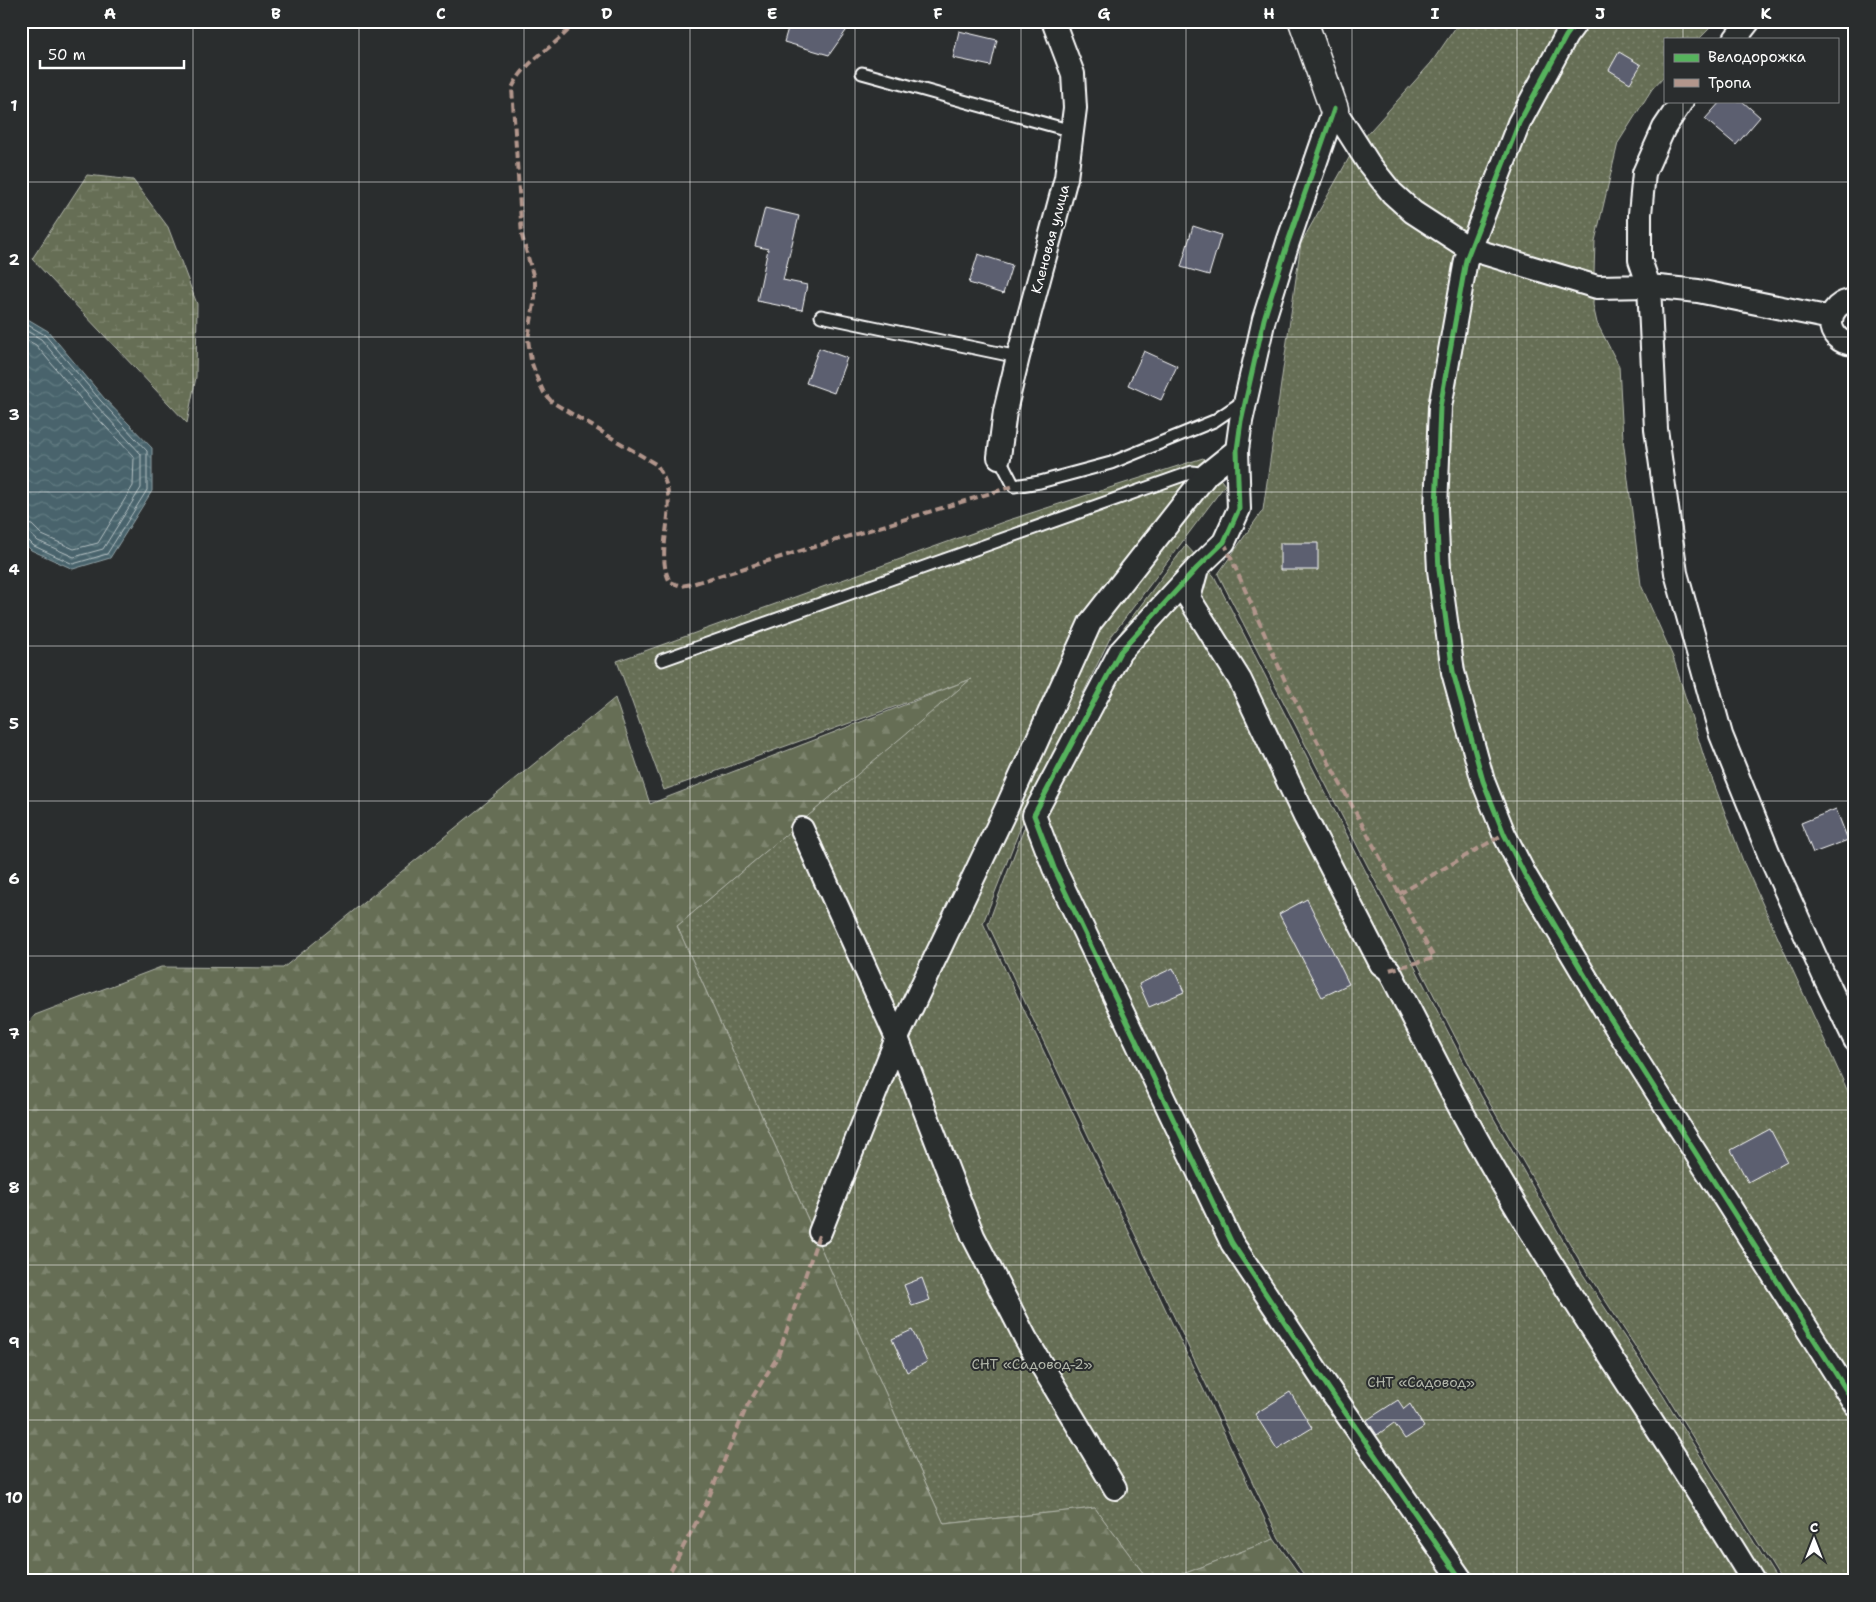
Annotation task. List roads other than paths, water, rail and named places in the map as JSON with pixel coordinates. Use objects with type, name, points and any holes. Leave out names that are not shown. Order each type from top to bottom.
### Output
[{"type":"street","name":"Кленовая улица","points":[[999,457],[1005,411],[1066,178],[1075,108],[1073,74],[1053,21]]},
{"type":"street","points":[[1303,21],[1334,109],[1369,164],[1392,193],[1413,212],[1470,250],[1597,287],[1649,286],[1698,292],[1831,318]]},
{"type":"street","points":[[1577,21],[1566,36],[1519,124],[1465,266],[1440,406],[1436,509],[1439,570],[1453,672],[1483,781],[1504,834],[1525,875],[1600,1001],[1855,1404]]},
{"type":"street","points":[[1736,38],[1749,21]]},
{"type":"street","points":[[1681,102],[1664,128],[1644,173],[1640,214],[1640,260],[1649,286],[1656,429],[1676,573],[1721,735],[1769,854],[1855,1040]]},
{"type":"street","points":[[1334,109],[1288,242],[1264,319],[1241,421],[1237,450],[1239,509],[1224,542],[1197,568],[1120,652],[1034,815],[1054,868],[1232,1243],[1329,1389],[1462,1581]]},
{"type":"street","points":[[1855,300],[1844,302],[1838,306],[1833,311],[1830,325],[1836,338],[1848,344],[1855,344]]},
{"type":"street","points":[[820,1232],[898,1038],[1090,623],[1207,474],[1237,450]]},
{"type":"street","points":[[1197,568],[1189,598],[1240,680],[1309,825],[1382,964],[1389,970],[1476,1137],[1512,1201],[1715,1518],[1753,1581]]},
{"type":"street","points":[[802,829],[898,1038],[973,1236],[1026,1339],[1115,1488]]},
{"type":"lane","points":[[862,73],[1072,132]]},
{"type":"lane","points":[[821,316],[1018,358]]},
{"type":"lane","points":[[999,457],[1014,486],[1040,482],[1111,463],[1214,421],[1246,399]]},
{"type":"lane","points":[[662,660],[1192,472],[1207,474]]},
{"type":"water","points":[[21,315],[48,331],[104,398],[152,448],[152,491],[110,558],[73,569],[31,550],[21,540]]},
{"type":"park label","name":"СНТ «Садовод-2»","points":[[1032,1364]]},
{"type":"park label","name":"СНТ «Садовод»","points":[[1421,1382]]}]
